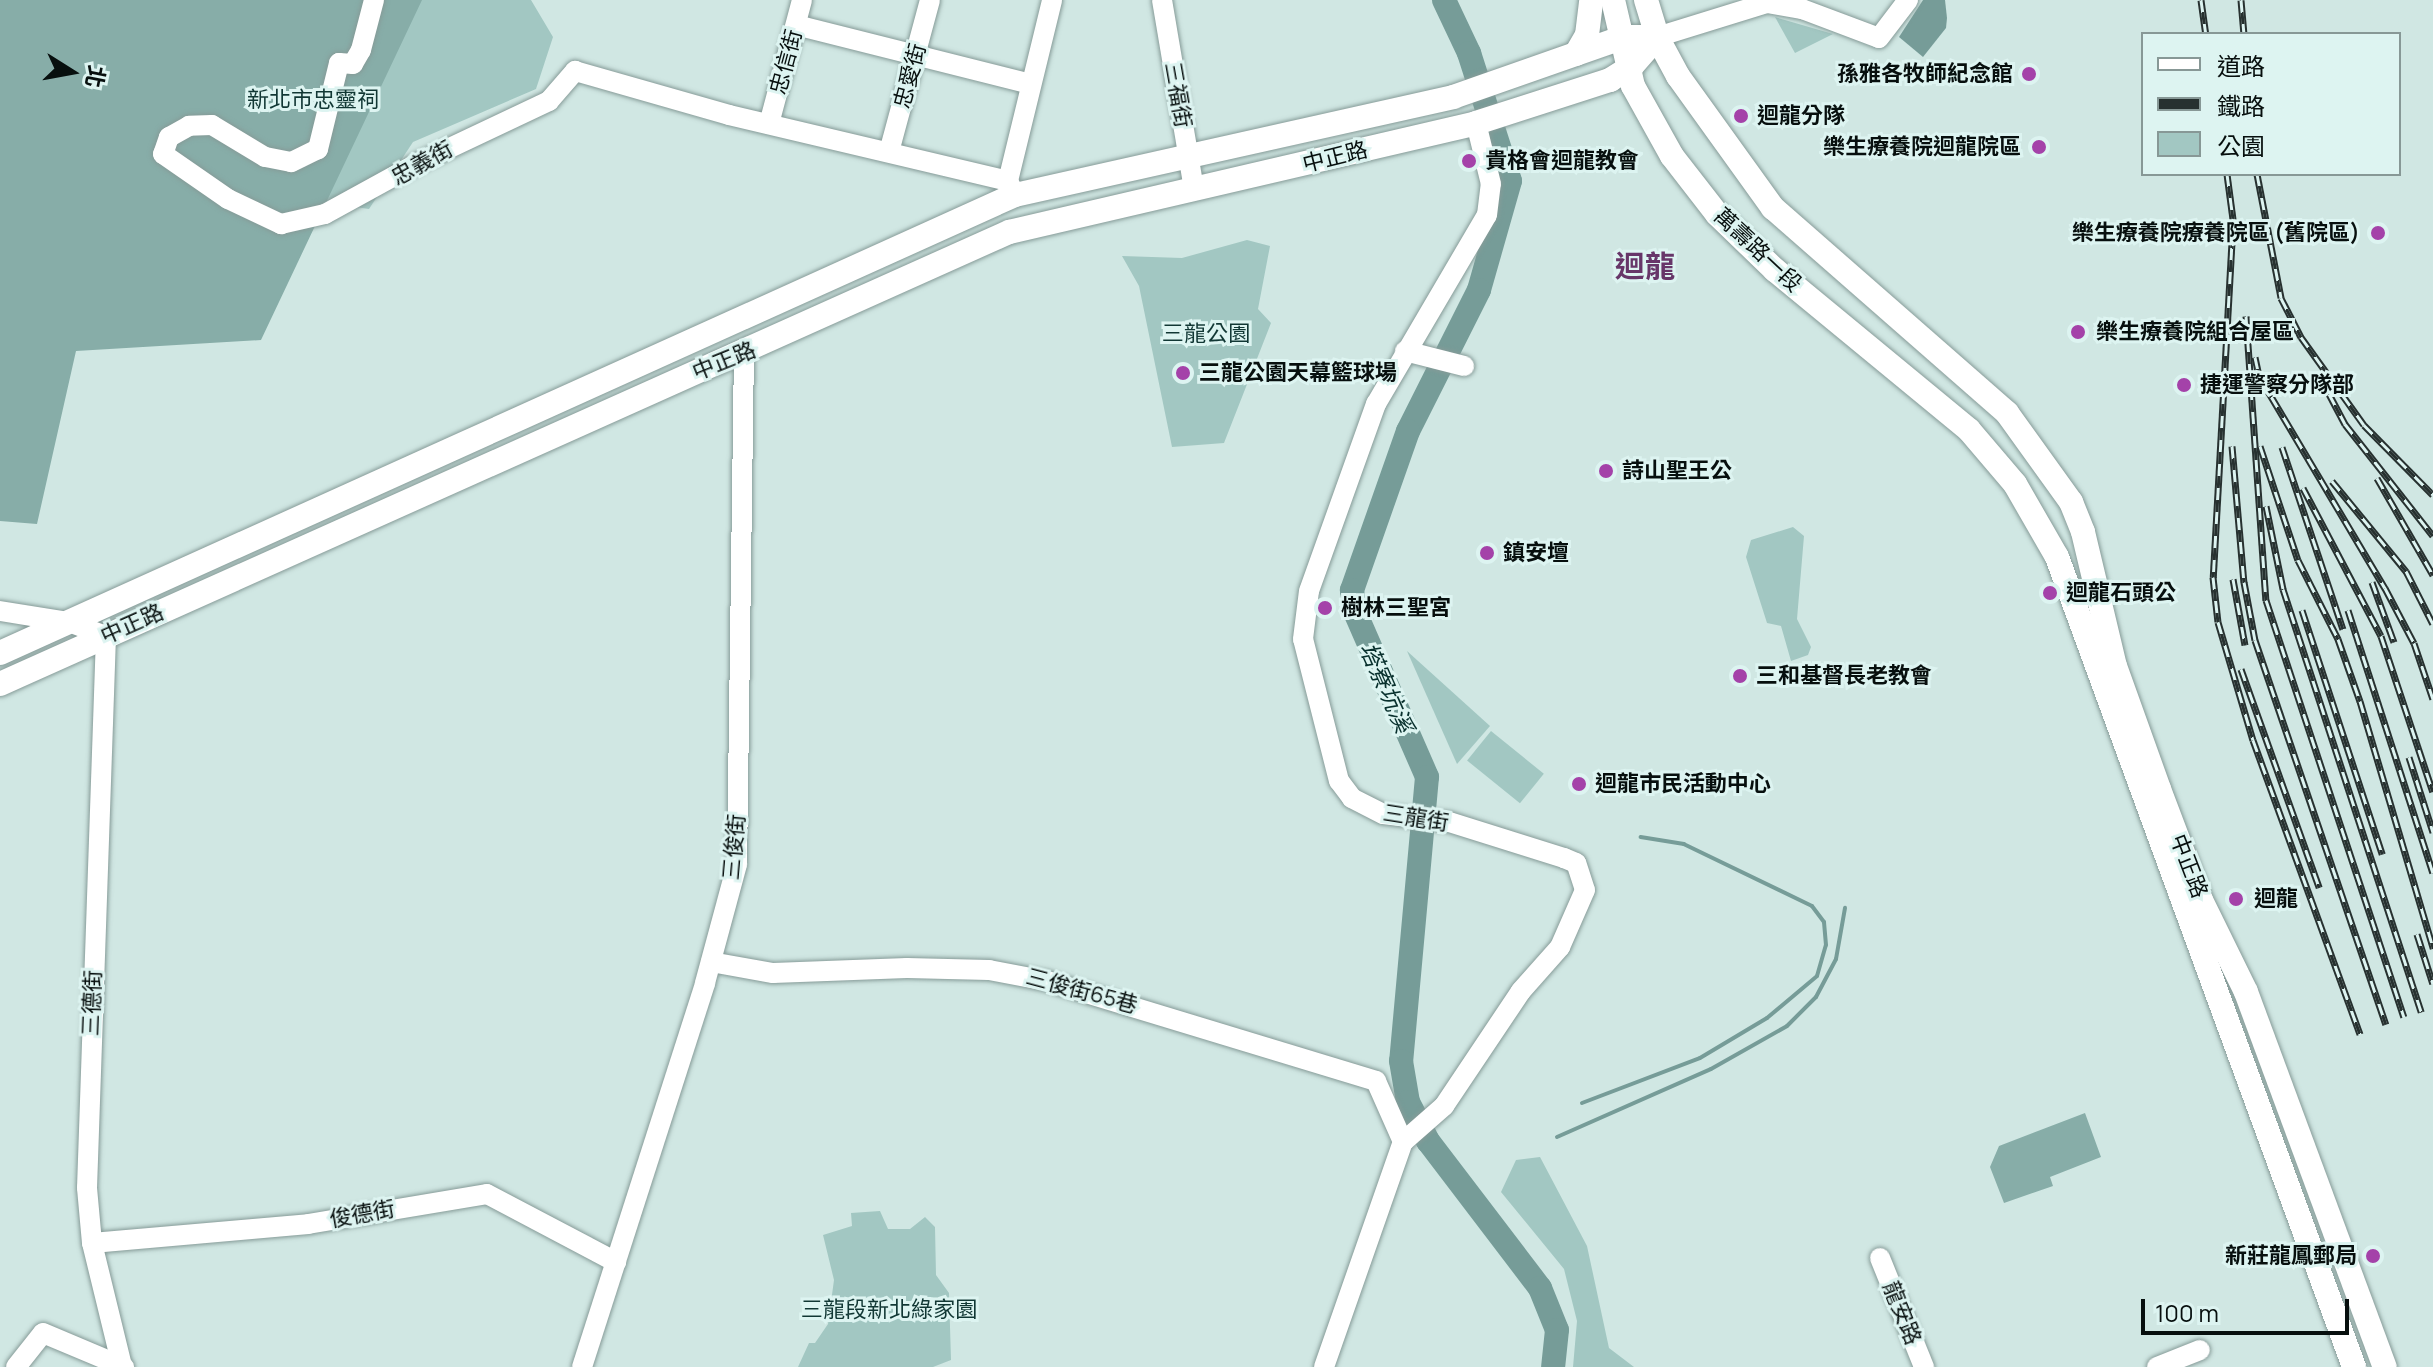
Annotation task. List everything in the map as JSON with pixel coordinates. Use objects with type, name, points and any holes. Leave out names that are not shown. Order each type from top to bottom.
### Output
[{"type":"main road","points":[[1576,54],[1587,35],[1591,0]]},
{"type":"main road","name":"萬壽路一段","points":[[1613,0],[1632,66],[1633,86],[1672,156],[1717,214],[1775,270],[1948,409]]},
{"type":"main road","name":"萬壽路一段","points":[[1646,0],[1666,34],[1702,113],[1773,208],[1974,382]]},
{"type":"main road","points":[[1576,54],[1624,37],[1666,34]]},
{"type":"main road","points":[[1632,66],[1666,34]]},
{"type":"main road","name":"中正路","points":[[0,653],[741,319],[1011,188],[1188,156],[1468,92],[1576,54]]},
{"type":"main road","name":"中正路","points":[[0,684],[543,437],[744,353],[1025,227],[1476,123],[1610,80],[1632,66]]},
{"type":"main road","points":[[1011,188],[1025,227]]},
{"type":"main road","points":[[741,319],[744,353]]},
{"type":"main road","name":"中正路","points":[[1974,382],[2032,443],[2071,502],[2091,565],[2115,666],[2159,789],[2201,900],[2251,1005],[2385,1367]]},
{"type":"main road","name":"中正路","points":[[1948,409],[2015,484],[2066,578],[2354,1367]]},
{"type":"main road","points":[[2066,578],[2091,565]]},
{"type":"street","name":"忠義街","points":[[374,0],[361,50],[353,64],[339,63],[318,149],[291,162],[265,157],[212,125],[189,126],[169,137],[163,154],[228,199],[281,224],[325,214],[418,163],[549,101],[575,71],[769,124],[889,152],[1011,188]]},
{"type":"street","name":"忠信街","points":[[769,124],[802,0]]},
{"type":"street","name":"忠愛街","points":[[889,152],[930,0]]},
{"type":"street","points":[[1011,188],[1031,84],[1052,0]]},
{"type":"street","name":"三福街","points":[[1162,0],[1194,190]]},
{"type":"street","points":[[1666,34],[1776,3],[1879,38],[1908,0]]},
{"type":"street","points":[[796,25],[1031,84]]},
{"type":"street","name":"三龍街","points":[[1406,1138],[1444,1106],[1521,991],[1560,947],[1585,890],[1576,863],[1449,822],[1409,819],[1367,809],[1339,781],[1303,639],[1309,591],[1376,404],[1487,215],[1491,184],[1476,123]]},
{"type":"street","points":[[1405,351],[1464,366]]},
{"type":"street","name":"三俊街","points":[[582,1367],[711,962],[737,864],[744,353]]},
{"type":"street","points":[[0,611],[69,622],[106,636]]},
{"type":"street","name":"三德街","points":[[106,636],[87,1135],[92,1243],[123,1366]]},
{"type":"street","name":"三俊街65巷","points":[[711,962],[773,973],[907,968],[989,970],[1047,981],[1376,1081],[1406,1138]]},
{"type":"street","points":[[1324,1367],[1406,1138]]},
{"type":"street","name":"俊德街","points":[[92,1243],[308,1224],[487,1194],[616,1262]]},
{"type":"street","name":"龍安路","points":[[1880,1258],[1924,1367]]},
{"type":"street","name":"三德街","points":[[16,1367],[43,1333],[123,1366]]},
{"type":"street","points":[[2157,1367],[2200,1350]]},
{"type":"green space","points":[[0,0],[422,0],[261,340],[76,351],[37,524],[0,521]]},
{"type":"green space","name":"新北市忠靈祠","points":[[67,0],[531,0],[553,37],[536,89],[413,142],[369,209],[254,192]]},
{"type":"green space","points":[[1775,17],[1833,34],[1795,53]]},
{"type":"green space","name":"三龍公園","points":[[1247,240],[1270,246],[1258,309],[1271,323],[1224,443],[1172,447],[1139,286],[1122,256],[1182,258]]},
{"type":"green space","points":[[1793,527],[1804,536],[1797,619],[1811,647],[1808,655],[1791,661],[1781,626],[1767,623],[1746,557],[1751,540]]},
{"type":"green space","points":[[1407,651],[1490,726],[1457,764],[1453,755]]},
{"type":"green space","points":[[1491,731],[1544,774],[1520,803],[1467,761]]},
{"type":"green space","points":[[2085,1113],[2101,1157],[2050,1177],[2053,1186],[2004,1203],[1990,1167],[1999,1146]]},
{"type":"green space","points":[[1540,1157],[1587,1246],[1609,1348],[1634,1367],[1573,1367],[1577,1321],[1564,1269],[1501,1192],[1516,1160]]},
{"type":"green space","name":"三龍段新北綠家園","points":[[880,1211],[888,1229],[910,1229],[925,1217],[935,1227],[936,1275],[949,1293],[951,1360],[933,1367],[798,1367],[809,1343],[815,1343],[828,1324],[834,1280],[823,1235],[852,1226],[851,1213]]},
{"type":"shaded area","points":[[1923,0],[1945,0],[1947,18],[1946,28],[1923,57],[1899,37]]},
{"type":"waterway","name":"塔寮坑溪","points":[[1444,0],[1469,53],[1510,181],[1479,290],[1408,431],[1352,590],[1355,612],[1427,777],[1401,1061],[1408,1102],[1428,1141],[1540,1288],[1557,1330],[1553,1367]]},
{"type":"waterway","points":[[1582,1103],[1700,1058],[1767,1018],[1817,976],[1826,945],[1824,922],[1812,906],[1684,844],[1641,837]]},
{"type":"waterway","points":[[1557,1137],[1711,1069],[1787,1026],[1816,997],[1836,959],[1845,908]]},
{"type":"railway","points":[[2201,0],[2206,32]]},
{"type":"railway","points":[[2241,0],[2244,32]]},
{"type":"railway","points":[[2227,176],[2235,234]]},
{"type":"railway","points":[[2257,176],[2281,298],[2301,337],[2364,425],[2433,495]]},
{"type":"railway","points":[[2233,224],[2213,577],[2218,622],[2253,740],[2360,1034]]},
{"type":"railway","points":[[2246,316],[2266,600],[2404,1017]]},
{"type":"railway","points":[[2255,357],[2259,376],[2385,588],[2414,643],[2433,699]]},
{"type":"railway","points":[[2318,373],[2345,424],[2433,536]]},
{"type":"railway","points":[[2232,446],[2244,582],[2255,640],[2386,1024]]},
{"type":"railway","points":[[2260,446],[2298,560],[2338,639],[2360,701],[2433,948]]},
{"type":"railway","points":[[2282,447],[2343,629]]},
{"type":"railway","points":[[2377,478],[2433,575]]},
{"type":"railway","points":[[2332,481],[2406,571],[2433,624]]},
{"type":"railway","points":[[2303,488],[2381,636],[2433,792]]},
{"type":"railway","points":[[2266,506],[2283,589],[2421,1012]]},
{"type":"railway","points":[[2233,579],[2245,645]]},
{"type":"railway","points":[[2372,582],[2394,642]]},
{"type":"railway","points":[[2302,610],[2382,854]]},
{"type":"railway","points":[[2348,610],[2433,873]]},
{"type":"railway","points":[[2241,669],[2319,887]]},
{"type":"railway","points":[[2409,757],[2433,832]]},
{"type":"railway","points":[[2417,934],[2433,984]]},
{"type":"place","name":"孫雅各牧師紀念館","points":[[2029,74]]},
{"type":"place","name":"迴龍分隊","points":[[1741,116]]},
{"type":"place","name":"樂生療養院迴龍院區","points":[[2039,147]]},
{"type":"place","name":"貴格會迴龍教會","points":[[1469,161]]},
{"type":"place","name":"樂生療養院療養院區 (舊院區)","points":[[2378,233]]},
{"type":"place","name":"樂生療養院組合屋區","points":[[2078,332]]},
{"type":"place","name":"三龍公園天幕籃球場","points":[[1183,373]]},
{"type":"place","name":"捷運警察分隊部","points":[[2184,385]]},
{"type":"place","name":"詩山聖王公","points":[[1606,471]]},
{"type":"place","name":"鎮安壇","points":[[1487,553]]},
{"type":"place","name":"迴龍石頭公","points":[[2050,593]]},
{"type":"place","name":"樹林三聖宮","points":[[1325,608]]},
{"type":"place","name":"三和基督長老教會","points":[[1740,676]]},
{"type":"place","name":"迴龍市民活動中心","points":[[1579,784]]},
{"type":"place","name":"迴龍","points":[[2236,899]]},
{"type":"place","name":"新莊龍鳳郵局","points":[[2373,1256]]},
{"type":"district","name":"迴龍","points":[[1645,266]]}]
